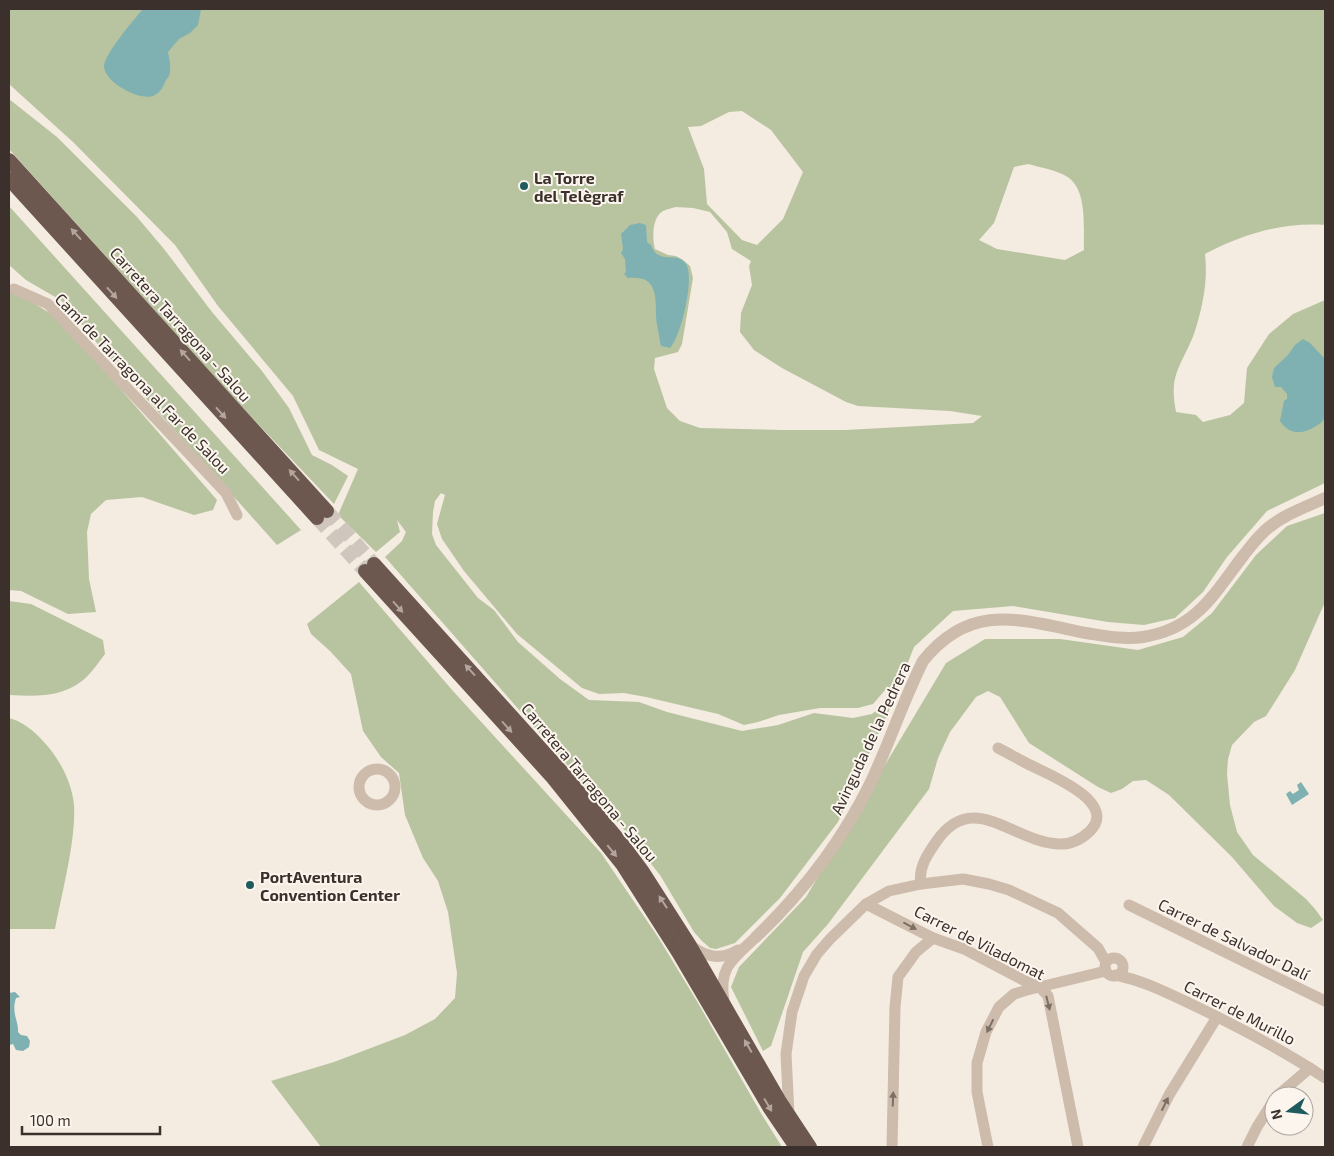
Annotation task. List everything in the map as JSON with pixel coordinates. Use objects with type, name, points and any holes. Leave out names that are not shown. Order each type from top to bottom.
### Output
[{"type":"highway","name":"Carretera Tarragona - Salou","points":[[9,160],[322,515],[9,179]]},
{"type":"highway","name":"Carretera Tarragona - Salou","points":[[796,1147],[769,1108],[678,952],[622,864],[553,778],[369,567],[562,772],[623,844],[689,944],[789,1117],[810,1147]]},
{"type":"street","name":"Camí de Tarragona al Far de Salou","points":[[14,289],[48,304],[226,493],[237,515]]},
{"type":"street","name":"Avinguda de la Pedrera","points":[[725,1005],[722,979],[726,970],[731,962],[790,901],[814,873],[852,818],[870,783],[923,661],[946,636],[981,621],[1000,619],[1023,620],[1111,637],[1143,637],[1178,626],[1192,618],[1208,603],[1255,541],[1268,528],[1298,510],[1325,498]]},
{"type":"street","points":[[921,884],[919,874],[924,860],[934,844],[950,826],[966,818],[977,817],[985,819],[1043,842],[1061,844],[1076,841],[1088,833],[1096,824],[1098,817],[1094,808],[1080,792],[1068,783],[998,748]]},
{"type":"street","name":"Carrer de Murillo","points":[[789,1117],[786,1065],[792,1012],[804,976],[816,954],[866,904],[889,891],[921,884],[963,879],[1009,890],[1058,913],[1098,948],[1103,949],[1113,967],[1217,1017],[1290,1055],[1325,1078]]},
{"type":"street","name":"Carrer de Viladomat","points":[[866,904],[933,938],[964,949],[1025,981],[1039,986],[1048,996],[1078,1147]]},
{"type":"street","name":"Carrer de Salvador Dalí","points":[[1129,905],[1325,1001]]},
{"type":"street","name":"Avinguda de la Pedrera","points":[[689,944],[704,954],[718,957],[732,953],[756,937]]},
{"type":"street","points":[[892,1147],[898,978],[916,952],[933,938]]},
{"type":"street","points":[[988,1147],[977,1092],[977,1063],[986,1032],[999,1007],[1014,994],[1113,967]]},
{"type":"street","points":[[1143,1147],[1169,1095],[1217,1017]]},
{"type":"street","points":[[765,1076],[779,1077],[784,1073],[786,1065]]},
{"type":"street","points":[[1288,1086],[1310,1068]]},
{"type":"street","points":[[1247,1147],[1264,1116]]},
{"type":"green space","points":[[9,9],[1325,9],[1325,225],[1293,225],[1263,231],[1248,235],[1205,254],[1205,283],[1200,312],[1195,331],[1175,378],[1174,398],[1176,412],[1196,415],[1203,422],[1230,415],[1244,403],[1247,368],[1269,334],[1293,314],[1325,300],[1325,483],[1267,511],[1227,557],[1203,592],[1175,618],[1144,625],[1108,622],[1013,606],[953,611],[914,647],[888,713],[838,822],[780,898],[735,943],[716,949],[710,948],[694,932],[660,875],[620,825],[385,557],[402,541],[406,532],[397,520],[400,532],[376,552],[338,515],[358,469],[319,450],[293,396],[218,306],[175,245],[73,142],[9,84]],"holes":[[[742,111],[771,130],[803,172],[783,219],[757,245],[742,240],[707,204],[704,169],[688,127],[701,126],[729,112]],[[1028,164],[1058,172],[1071,179],[1077,187],[1083,207],[1084,250],[1065,260],[997,249],[979,240],[994,223],[1014,167]],[[676,207],[710,212],[727,232],[732,249],[751,261],[749,266],[752,285],[741,313],[740,332],[754,350],[782,368],[846,402],[858,406],[950,411],[982,416],[973,423],[846,430],[700,428],[680,421],[667,408],[654,369],[655,358],[678,352],[682,344],[693,278],[690,266],[683,260],[655,249],[653,240],[655,223],[659,214]],[[441,493],[445,495],[437,524],[442,539],[464,571],[517,634],[582,688],[599,694],[624,693],[646,697],[718,714],[744,725],[779,715],[820,708],[858,708],[873,704],[885,690],[895,695],[872,714],[853,718],[814,713],[778,725],[742,731],[667,712],[639,702],[589,700],[560,679],[518,642],[494,610],[478,598],[436,545],[432,534],[435,501]]]},
{"type":"green space","points":[[9,99],[57,137],[137,217],[212,312],[262,371],[289,408],[312,455],[348,476],[334,504],[242,407],[9,149]]},
{"type":"green space","points":[[9,206],[301,530],[277,545],[101,348],[62,301],[26,280],[9,265]]},
{"type":"green space","points":[[9,287],[51,314],[111,378],[217,500],[213,510],[194,515],[142,497],[106,500],[91,514],[87,532],[89,579],[96,612],[68,614],[21,591],[9,590]]},
{"type":"green space","points":[[1325,513],[1325,602],[1295,670],[1266,716],[1254,722],[1232,745],[1228,759],[1227,774],[1230,805],[1237,832],[1253,855],[1306,899],[1323,920],[1311,928],[1297,923],[1274,906],[1232,857],[1169,795],[1146,780],[1133,781],[1122,789],[1111,793],[1098,787],[1029,743],[1000,697],[988,691],[976,697],[950,732],[938,758],[929,789],[828,924],[803,952],[771,1046],[763,1051],[731,987],[739,967],[806,897],[946,663],[985,639],[1060,639],[1138,650],[1183,637],[1212,613],[1256,555],[1287,526]]},
{"type":"green space","points":[[359,582],[453,691],[601,853],[658,937],[782,1147],[321,1147],[271,1081],[334,1062],[405,1035],[435,1019],[455,998],[457,973],[448,912],[438,881],[423,858],[405,815],[399,773],[381,757],[363,731],[351,674],[311,634],[307,624]]},
{"type":"green space","points":[[9,601],[31,604],[103,640],[105,654],[85,678],[73,687],[47,695],[9,695]]},
{"type":"green space","points":[[9,718],[19,721],[28,727],[49,748],[68,779],[73,796],[73,834],[55,929],[9,929]]},
{"type":"water","points":[[143,9],[201,9],[198,25],[190,33],[179,39],[168,52],[170,73],[162,89],[155,95],[147,97],[131,93],[116,84],[106,72],[104,66],[114,46]]},
{"type":"water","points":[[640,223],[646,225],[647,242],[658,255],[682,260],[686,264],[688,271],[689,281],[686,307],[678,332],[670,348],[661,346],[656,321],[654,292],[649,282],[644,279],[628,278],[624,274],[626,272],[625,259],[621,253],[623,249],[621,234],[630,225]]},
{"type":"water","points":[[1303,339],[1310,343],[1325,359],[1325,417],[1322,422],[1311,429],[1296,432],[1288,429],[1280,421],[1287,394],[1281,387],[1275,387],[1272,377],[1274,368]]},
{"type":"water","points":[[1301,782],[1309,794],[1292,805],[1286,794],[1290,791],[1293,794],[1299,790],[1297,785]]},
{"type":"water","points":[[15,992],[20,997],[16,998],[14,1008],[18,1032],[21,1035],[27,1036],[30,1041],[29,1047],[23,1051],[16,1050],[13,1044],[9,1045],[9,993]]},
{"type":"tunnel","points":[[327,511],[374,564]]},
{"type":"tunnel","points":[[317,518],[365,571]]},
{"type":"place","name":"La Torre del Telègraf","points":[[524,186]]},
{"type":"place","name":"PortAventura Convention Center","points":[[250,885]]}]
